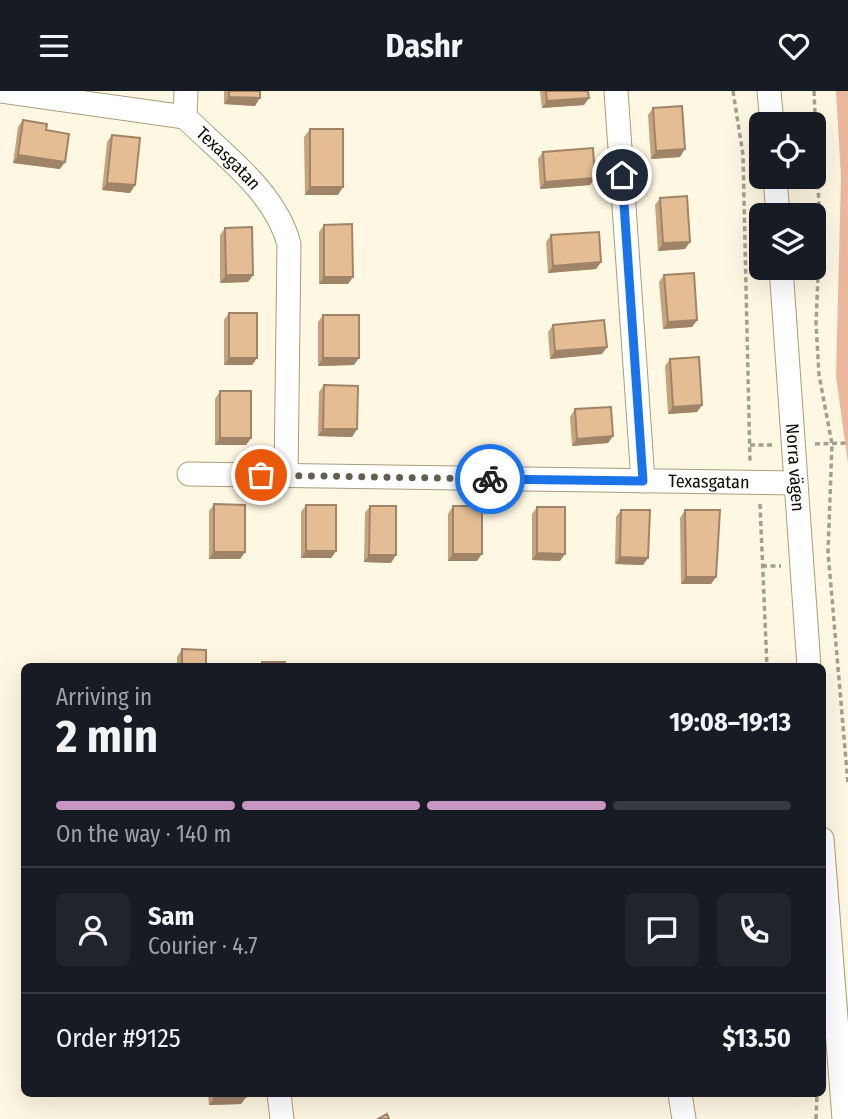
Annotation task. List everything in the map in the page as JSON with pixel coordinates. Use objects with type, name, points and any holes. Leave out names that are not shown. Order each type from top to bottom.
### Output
[{"type":"street","points":[[0,91],[184,117]]},
{"type":"street","name":"Texasgatan","points":[[186,91],[184,117],[272,204],[283,223],[289,244],[286,475]]},
{"type":"street","points":[[616,91],[643,481]]},
{"type":"street","points":[[769,91],[771,112]]},
{"type":"street","name":"Norra vägen","points":[[782,280],[809,663]]},
{"type":"street","name":"Texasgatan","points":[[189,474],[795,483]]},
{"type":"street","points":[[826,890],[844,1119]]},
{"type":"street","points":[[279,1097],[282,1119]]},
{"type":"street","points":[[680,1097],[684,1119]]},
{"type":"path","points":[[733,91],[743,155],[750,460],[757,484],[767,663]]},
{"type":"path","points":[[814,91],[820,230],[819,375],[832,444],[828,552],[848,784]]},
{"type":"path","points":[[762,566],[786,566]]},
{"type":"path","points":[[816,1119],[817,1097]]},
{"type":"shaded area","points":[[836,91],[848,91],[848,463],[836,376],[841,177]]},
{"type":"building","points":[[229,91],[260,91],[260,98],[229,97]]},
{"type":"building","points":[[546,91],[588,91],[589,98],[547,101]]},
{"type":"building","points":[[682,106],[685,149],[656,151],[653,108]]},
{"type":"building","points":[[23,120],[47,124],[46,130],[69,134],[65,162],[18,155]]},
{"type":"building","points":[[310,129],[343,129],[343,187],[310,187]]},
{"type":"building","points":[[112,135],[140,138],[135,185],[107,183]]},
{"type":"building","points":[[593,148],[595,178],[545,182],[543,152]]},
{"type":"building","points":[[687,196],[690,242],[663,243],[660,198]]},
{"type":"building","points":[[352,224],[353,277],[324,277],[324,225]]},
{"type":"building","points":[[252,227],[253,275],[226,275],[225,228]]},
{"type":"building","points":[[599,232],[601,262],[553,266],[551,235]]},
{"type":"building","points":[[694,273],[697,320],[668,322],[664,275]]},
{"type":"building","points":[[229,313],[257,313],[257,358],[229,358]]},
{"type":"building","points":[[323,315],[359,315],[359,358],[323,358]]},
{"type":"building","points":[[604,320],[607,347],[555,351],[553,325]]},
{"type":"building","points":[[699,357],[702,405],[673,407],[670,359]]},
{"type":"building","points":[[324,385],[358,386],[357,429],[323,429]]},
{"type":"building","points":[[220,391],[251,391],[251,438],[220,438]]},
{"type":"building","points":[[611,407],[613,436],[577,439],[575,409]]},
{"type":"building","points":[[214,504],[245,505],[245,552],[214,552]]},
{"type":"building","points":[[306,505],[336,505],[336,551],[306,551]]},
{"type":"building","points":[[370,506],[396,506],[396,555],[369,555]]},
{"type":"building","points":[[453,506],[482,506],[482,554],[453,554]]},
{"type":"building","points":[[537,507],[565,507],[565,554],[537,553]]},
{"type":"building","points":[[621,510],[650,510],[648,558],[620,557]]},
{"type":"building","points":[[685,510],[720,510],[716,577],[686,577]]},
{"type":"building","points":[[182,649],[206,650],[206,663],[182,663]]},
{"type":"way so far","points":[[261,475],[490,479]]},
{"type":"route","points":[[490,479],[643,481],[622,175]]}]
